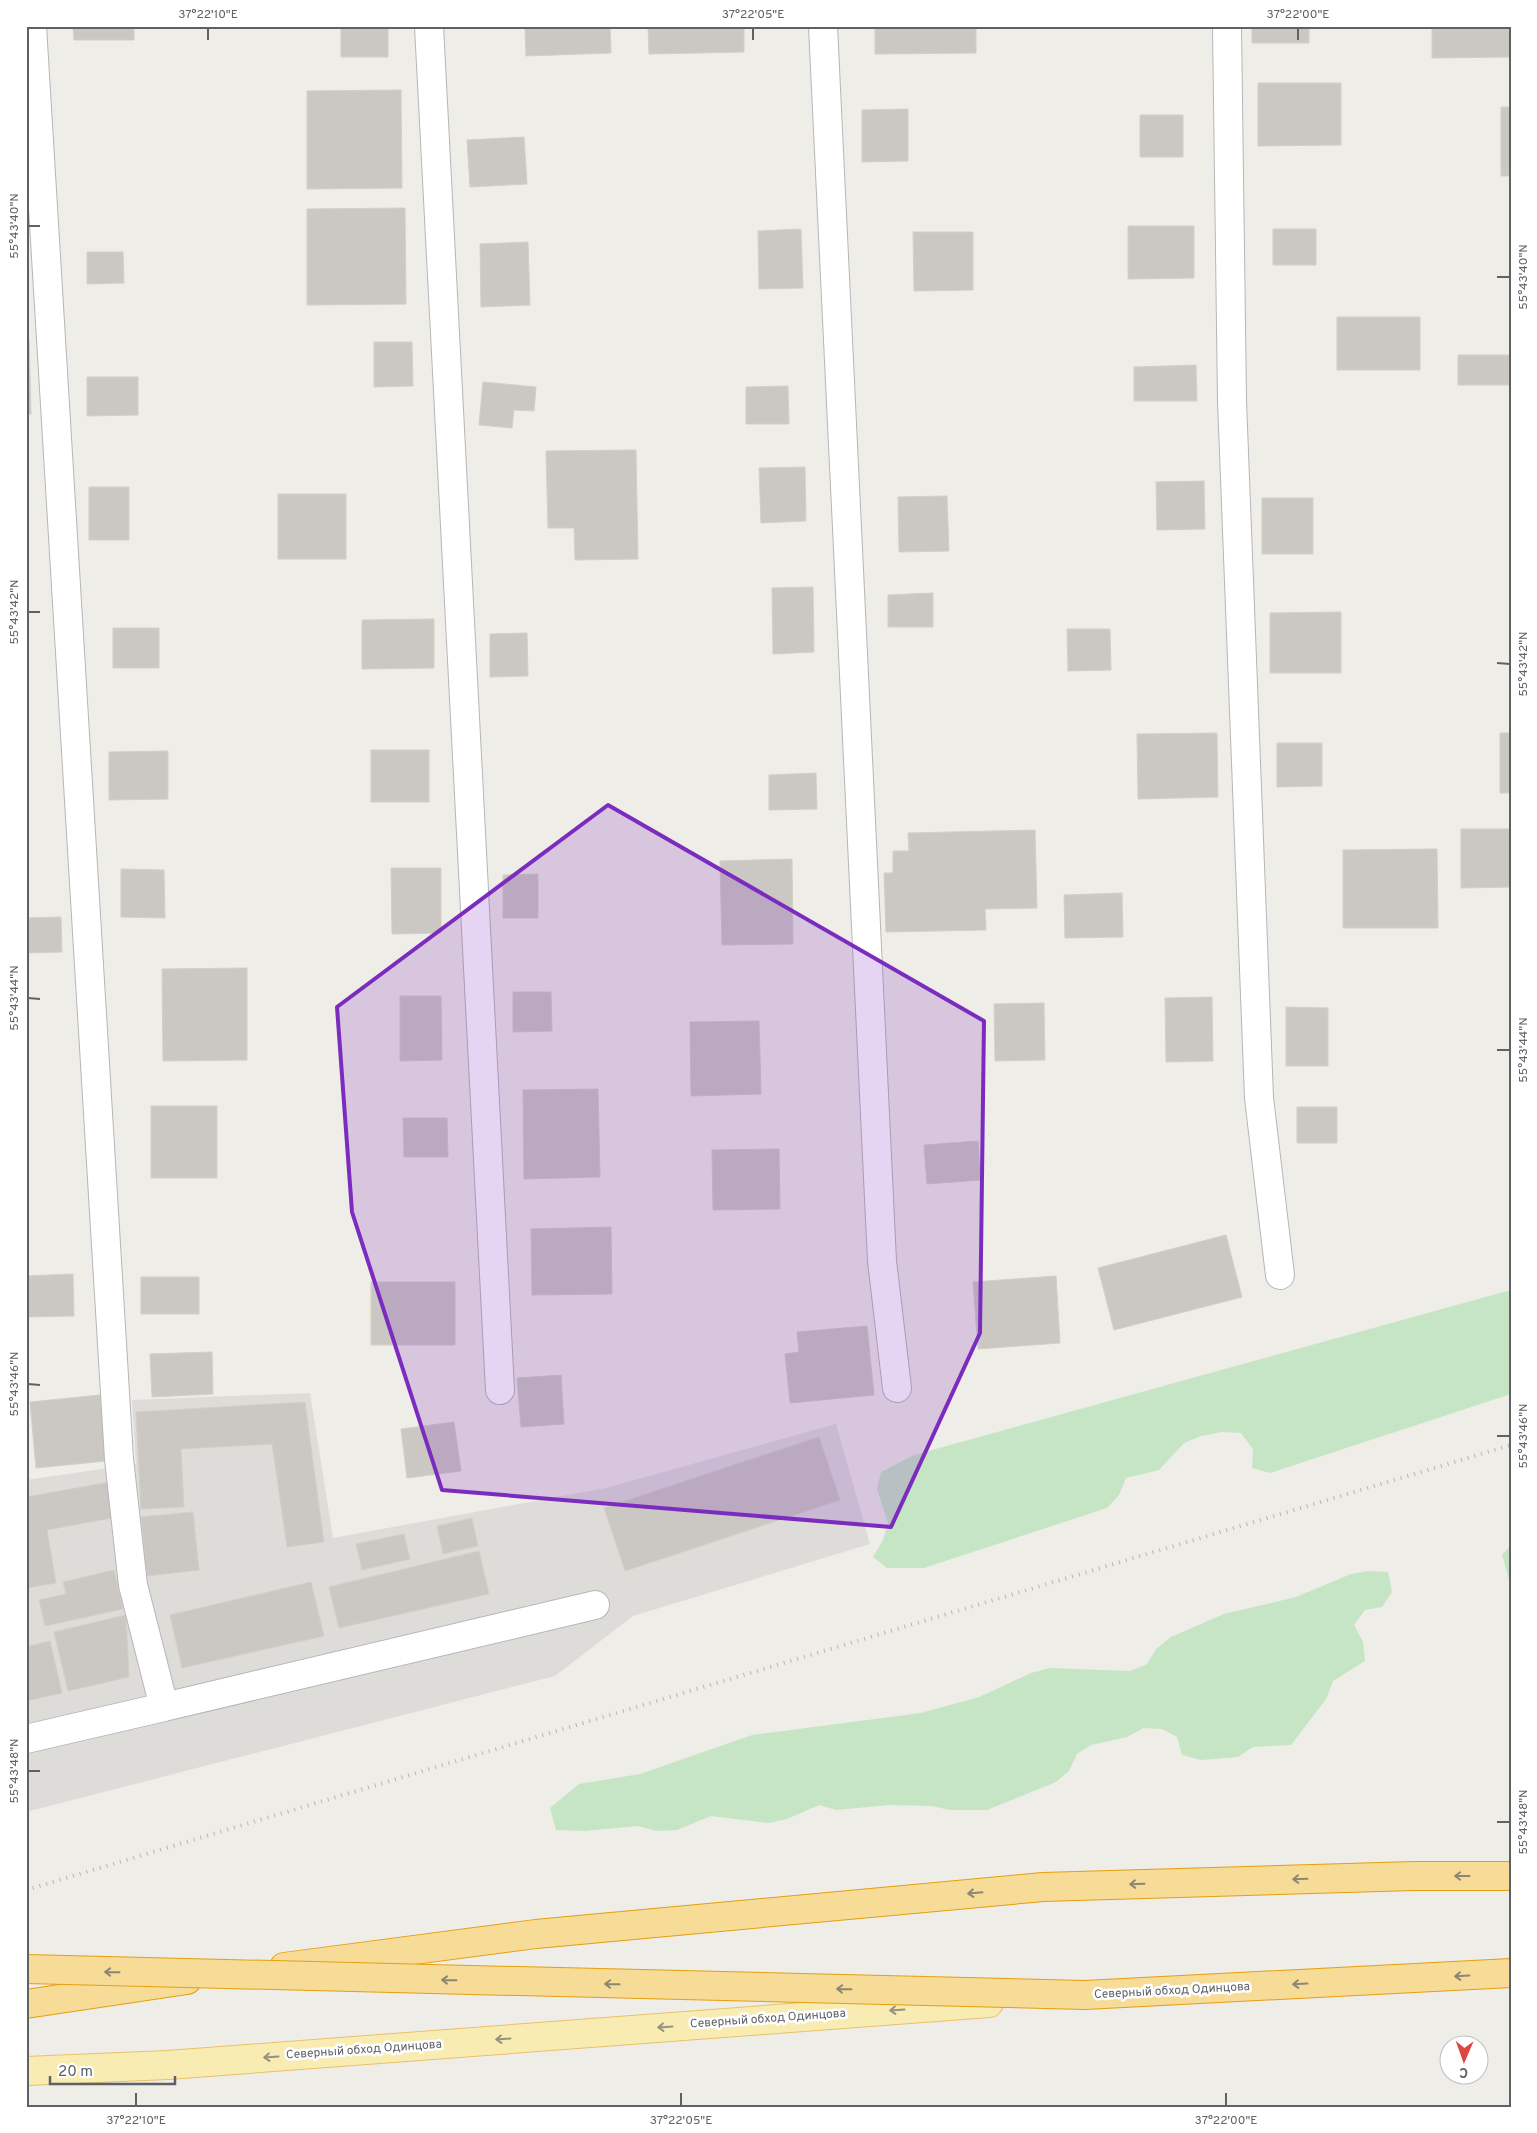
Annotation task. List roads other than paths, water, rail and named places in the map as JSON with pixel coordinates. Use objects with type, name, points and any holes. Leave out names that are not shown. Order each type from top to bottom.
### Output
[{"type":"highway","points":[[26,2004],[536,1934],[1043,1887],[1414,1876],[1511,1876]]},
{"type":"highway","points":[[26,1969],[1085,1995]]},
{"type":"highway","name":"Северный обход Одинцова","points":[[1085,1995],[1511,1973]]},
{"type":"main road","name":"Северный обход Одинцова","points":[[26,2070],[168,2065],[1085,1995]]},
{"type":"lane","points":[[32,26],[119,1459],[133,1585],[164,1707]]},
{"type":"lane","points":[[429,26],[500,1390]]},
{"type":"lane","points":[[823,26],[882,1261],[897,1388]]},
{"type":"lane","points":[[1227,26],[1232,401],[1259,1078],[1280,1275]]},
{"type":"lane","points":[[26,1739],[595,1605]]},
{"type":"railway","points":[[26,1890],[1511,1445]]}]
